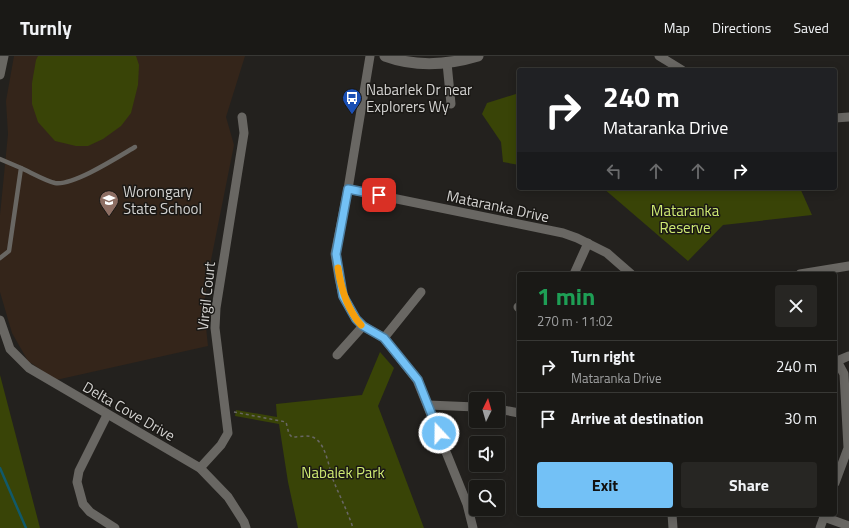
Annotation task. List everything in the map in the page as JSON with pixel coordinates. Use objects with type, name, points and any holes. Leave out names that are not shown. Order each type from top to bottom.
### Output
[{"type":"street","points":[[0,75],[4,56]]},
{"type":"street","points":[[370,56],[336,254],[343,296],[356,319],[363,326],[384,338],[418,380],[467,504],[473,528]]},
{"type":"street","points":[[385,56],[414,62],[447,63],[478,56]]},
{"type":"street","points":[[659,56],[679,68]]},
{"type":"street","points":[[447,63],[451,104]]},
{"type":"street","name":"Virgil Court","points":[[200,468],[221,445],[228,433],[215,328],[216,308],[244,133],[242,117]]},
{"type":"street","points":[[837,118],[849,117]]},
{"type":"street","name":"Mataranka Drive","points":[[348,189],[563,233],[588,243],[607,253],[629,272]]},
{"type":"street","points":[[575,272],[588,243]]},
{"type":"street","points":[[812,272],[849,266]]},
{"type":"street","points":[[384,338],[421,292]]},
{"type":"street","name":"Delta Cove Drive","points":[[0,320],[10,349],[29,368],[200,468],[228,497],[244,522],[246,528]]},
{"type":"street","points":[[336,355],[363,326]]},
{"type":"street","points":[[837,360],[849,356]]},
{"type":"street","points":[[837,362],[844,374],[848,448],[847,457],[837,479]]},
{"type":"street","points":[[428,405],[469,407]]},
{"type":"street","points":[[505,410],[517,413]]},
{"type":"street","points":[[107,415],[79,471],[77,482],[83,504],[90,512],[115,528]]},
{"type":"street","points":[[672,516],[673,528]]},
{"type":"street","points":[[820,528],[825,516],[849,526]]},
{"type":"lane","points":[[0,159],[55,183],[80,178],[135,147]]},
{"type":"lane","points":[[0,258],[9,251],[21,168]]},
{"type":"path","points":[[226,410],[286,422],[289,434],[292,437],[307,436],[315,438],[320,443],[328,461],[333,480],[353,528]]},
{"type":"shaded area","name":"Worongary State School","points":[[14,56],[245,56],[226,117],[234,145],[207,280],[204,308],[208,346],[56,380],[28,361],[12,333],[0,292],[0,215],[8,134],[6,101]]},
{"type":"green space","points":[[38,56],[136,56],[139,65],[138,85],[131,113],[121,126],[103,139],[88,146],[76,146],[55,141],[38,122],[32,104],[32,83]]},
{"type":"green space","points":[[517,94],[517,165],[503,162],[501,142],[482,114],[487,103]]},
{"type":"green space","name":"Mataranka Reserve","points":[[605,190],[801,190],[812,215],[723,225],[688,261]]},
{"type":"green space","name":"Nabalek Park","points":[[380,352],[394,368],[378,406],[424,528],[298,528],[288,482],[279,424],[235,416],[236,410],[277,417],[276,404],[362,395]]},
{"type":"green space","points":[[0,375],[40,528],[0,528]]},
{"type":"waterway","points":[[0,468],[26,528]]},
{"type":"slow traffic","points":[[338,268],[343,296],[361,325]]},
{"type":"place","name":"Nabarlek Dr near Explorers Wy","points":[[352,115]]},
{"type":"place","name":"Worongary State School","points":[[109,217]]},
{"type":"route","points":[[379,195],[348,189],[336,254],[343,296],[356,319],[363,326],[384,338],[418,380],[439,433]]}]
